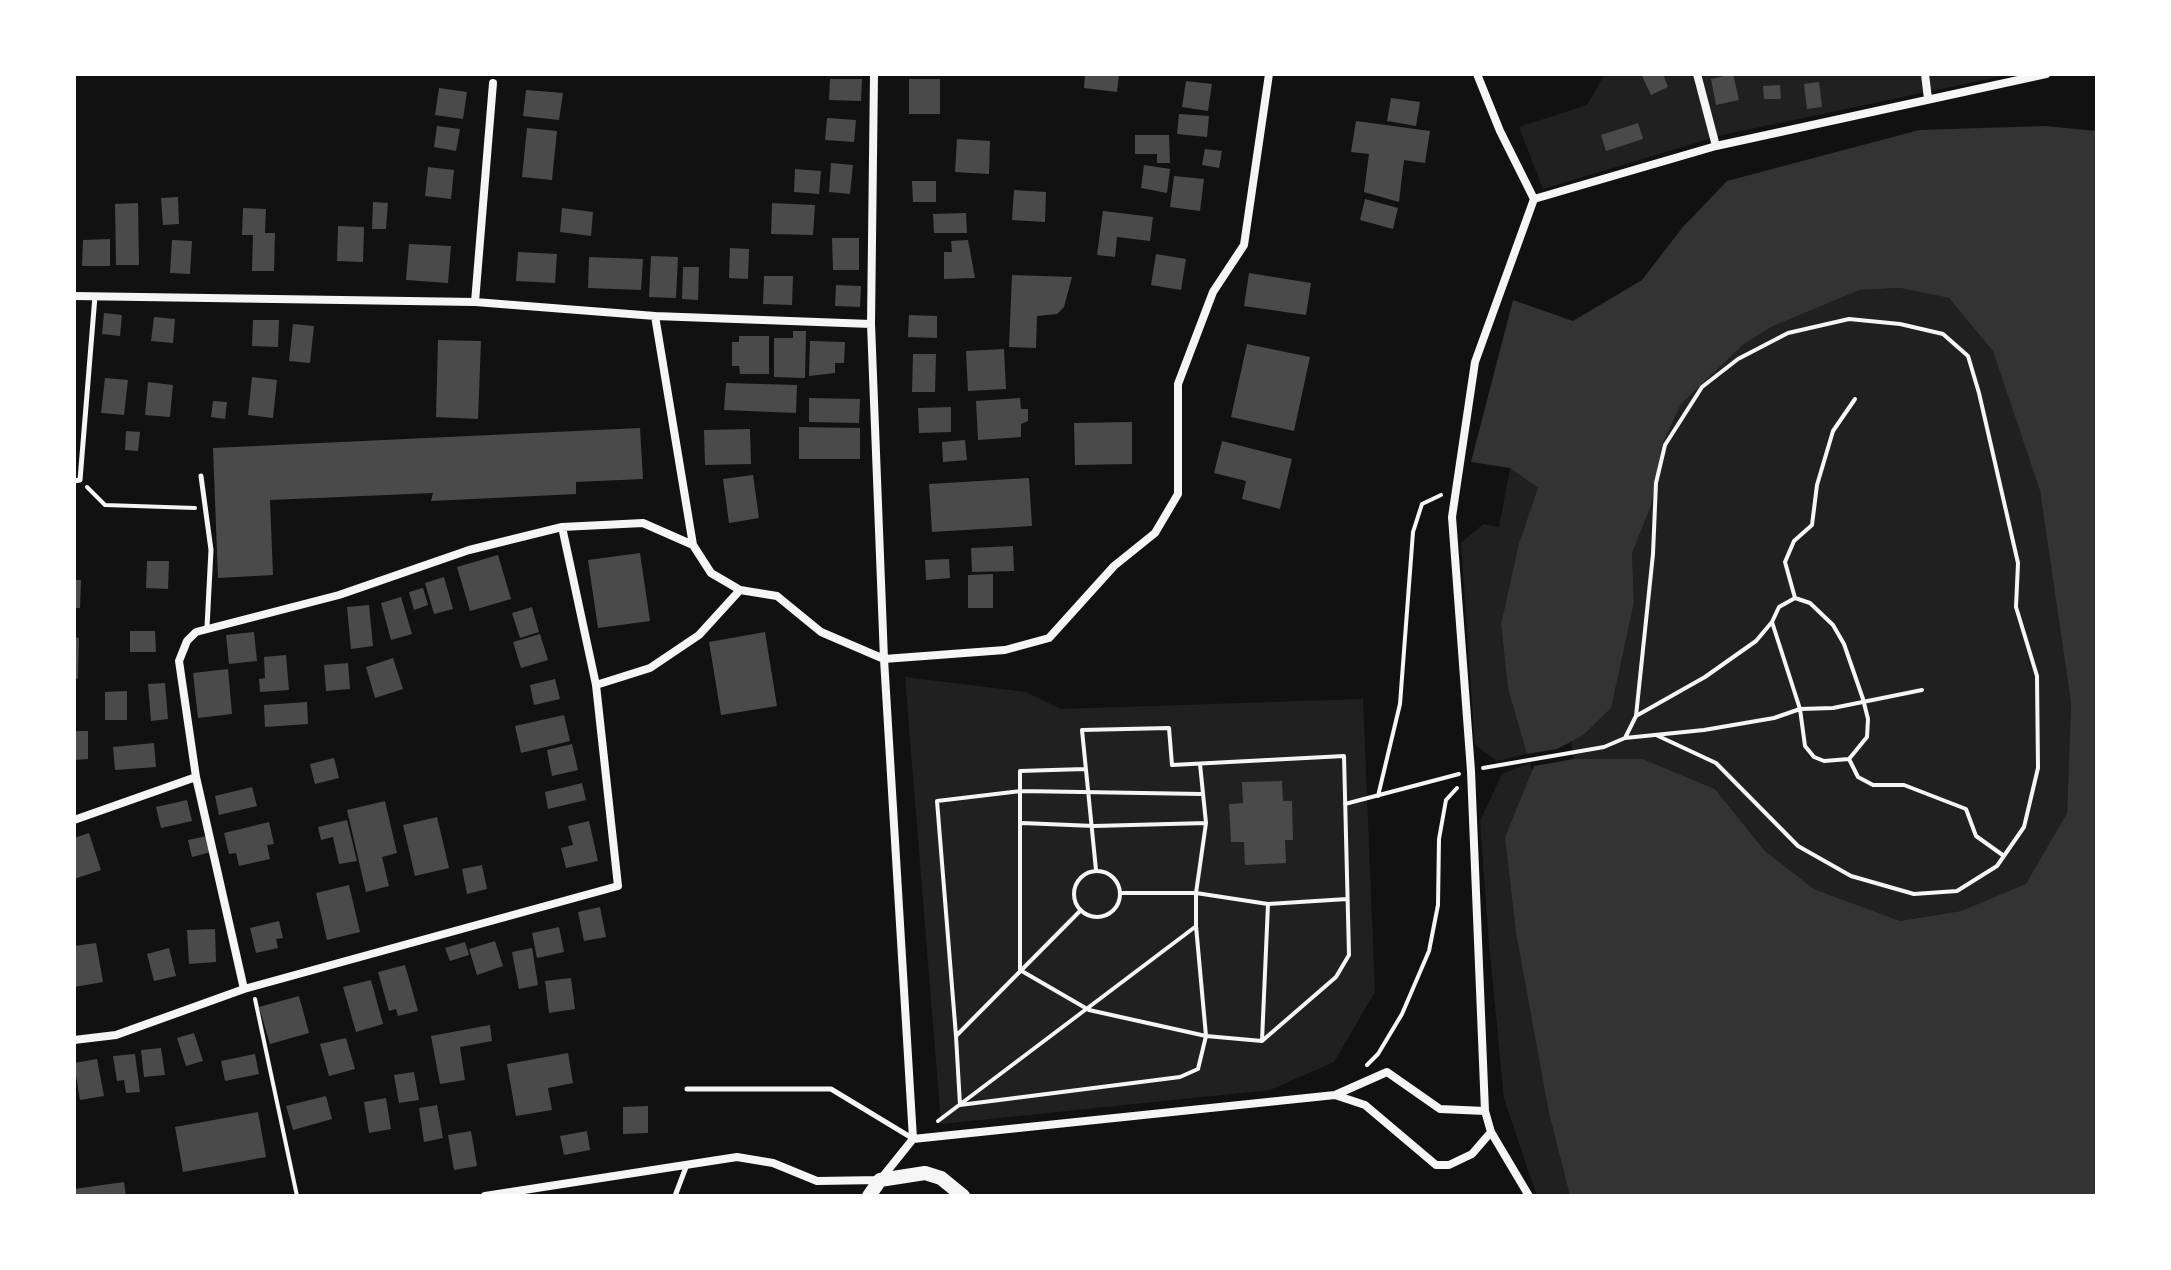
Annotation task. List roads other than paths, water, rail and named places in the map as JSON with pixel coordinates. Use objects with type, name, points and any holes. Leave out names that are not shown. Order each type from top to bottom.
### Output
[{"type":"street","points":[[869,1196],[913,1139],[884,659],[871,324],[874,74]]},
{"type":"street","points":[[655,316],[693,545],[711,573],[740,590],[777,596],[821,632],[884,659],[1005,650],[1049,638],[1114,566],[1155,533],[1169,515],[1178,494],[1178,384],[1213,292],[1244,245],[1269,74]]},
{"type":"street","points":[[1477,74],[1500,131],[1534,199],[1475,362],[1452,517],[1471,771],[1485,1111],[1491,1132],[1529,1196]]},
{"type":"street","points":[[1697,74],[1716,146]]},
{"type":"street","points":[[1925,74],[1928,99]]},
{"type":"street","points":[[1534,199],[1716,146],[2046,74]]},
{"type":"street","points":[[475,302],[493,83]]},
{"type":"street","points":[[74,296],[475,302],[655,316],[871,324]]},
{"type":"street","points":[[248,988],[196,777],[179,661],[187,641],[207,627],[339,595],[469,550],[562,527],[643,523],[693,545]]},
{"type":"street","points":[[74,1040],[116,1035],[248,988],[618,886],[596,685],[562,527]]},
{"type":"street","points":[[596,685],[650,668],[699,635],[740,590]]},
{"type":"street","points":[[74,820],[196,777]]},
{"type":"street","points":[[913,1139],[1335,1095],[1387,1072],[1440,1109],[1485,1111]]},
{"type":"street","points":[[1335,1095],[1365,1105],[1436,1165],[1449,1165],[1472,1154],[1491,1132]]},
{"type":"street","points":[[485,1196],[737,1157],[773,1163],[817,1181],[880,1180],[925,1173],[941,1178],[963,1196]]},
{"type":"lane","points":[[77,480],[95,296]]},
{"type":"lane","points":[[201,476],[211,550],[207,627]]},
{"type":"lane","points":[[687,1089],[831,1089],[913,1139]]},
{"type":"lane","points":[[675,1196],[686,1167]]}]
